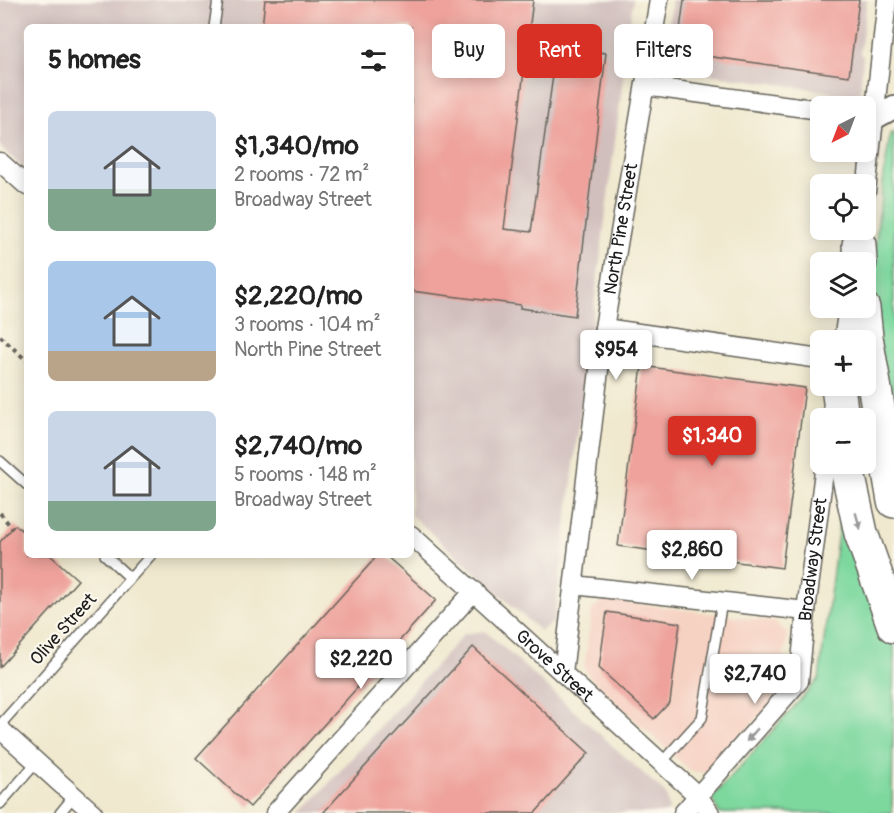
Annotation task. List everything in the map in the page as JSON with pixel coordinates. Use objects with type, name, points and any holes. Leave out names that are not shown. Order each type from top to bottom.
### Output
[{"type":"highway","points":[[864,318],[894,501]]},
{"type":"highway","points":[[848,474],[861,533],[894,626]]},
{"type":"street","name":"North Pine Street","points":[[563,673],[604,328],[659,0]]},
{"type":"street","points":[[869,174],[878,114],[887,0]]},
{"type":"street","points":[[645,86],[810,109]]},
{"type":"street","points":[[0,162],[24,183]]},
{"type":"street","points":[[604,328],[810,358]]},
{"type":"street","name":"Broadway Street","points":[[683,813],[800,681],[806,611],[824,474]]},
{"type":"street","name":"Grove Street","points":[[414,537],[662,762],[698,796],[710,813]]},
{"type":"street","points":[[574,585],[806,611]]},
{"type":"street","points":[[275,813],[474,591]]},
{"type":"street","points":[[0,727],[93,813]]},
{"type":"lane","points":[[214,24],[218,0]]},
{"type":"lane","points":[[0,461],[24,482]]},
{"type":"lane","points":[[108,558],[130,578]]},
{"type":"lane","name":"Olive Street","points":[[0,727],[148,558]]},
{"type":"lane","points":[[662,762],[702,718],[722,602]]},
{"type":"lane","points":[[0,804],[37,762]]},
{"type":"lane","points":[[60,813],[74,796]]},
{"type":"path","points":[[0,336],[24,358]]},
{"type":"path","points":[[0,513],[12,528]]},
{"type":"shaded area","points":[[0,0],[633,0],[630,24],[614,24],[614,78],[623,78],[554,622],[540,631],[414,518],[414,24],[24,24],[24,168],[0,147]]},
{"type":"shaded area","points":[[672,0],[867,0],[860,53],[863,57],[860,93],[854,95],[713,75],[713,24],[669,24]]},
{"type":"shaded area","points":[[603,599],[775,622],[788,634],[777,692],[769,705],[707,773],[690,771],[591,679],[584,668],[592,610]]},
{"type":"shaded area","points":[[485,631],[666,794],[669,810],[666,813],[302,813],[464,634]]},
{"type":"green space","points":[[894,132],[894,432],[876,346],[874,318],[876,318],[875,252],[890,134]]},
{"type":"green space","points":[[841,509],[894,643],[892,813],[719,813],[712,798],[819,679]]},
{"type":"building","points":[[265,0],[533,0],[530,24],[517,24],[517,78],[523,78],[504,229],[531,232],[553,78],[602,78],[602,53],[606,53],[575,316],[520,308],[520,305],[414,291],[414,24],[262,24]]},
{"type":"building","points":[[684,0],[859,0],[849,76],[713,57],[713,24],[681,24]]},
{"type":"building","points":[[642,366],[805,388],[782,568],[618,546]]},
{"type":"building","points":[[15,525],[24,532],[24,558],[53,558],[78,580],[0,667],[0,542]]},
{"type":"building","points":[[375,558],[388,558],[436,600],[250,807],[196,758]]},
{"type":"building","points":[[607,612],[680,623],[670,702],[654,719],[599,668]]},
{"type":"building","points":[[473,647],[589,753],[535,813],[323,813]]}]
